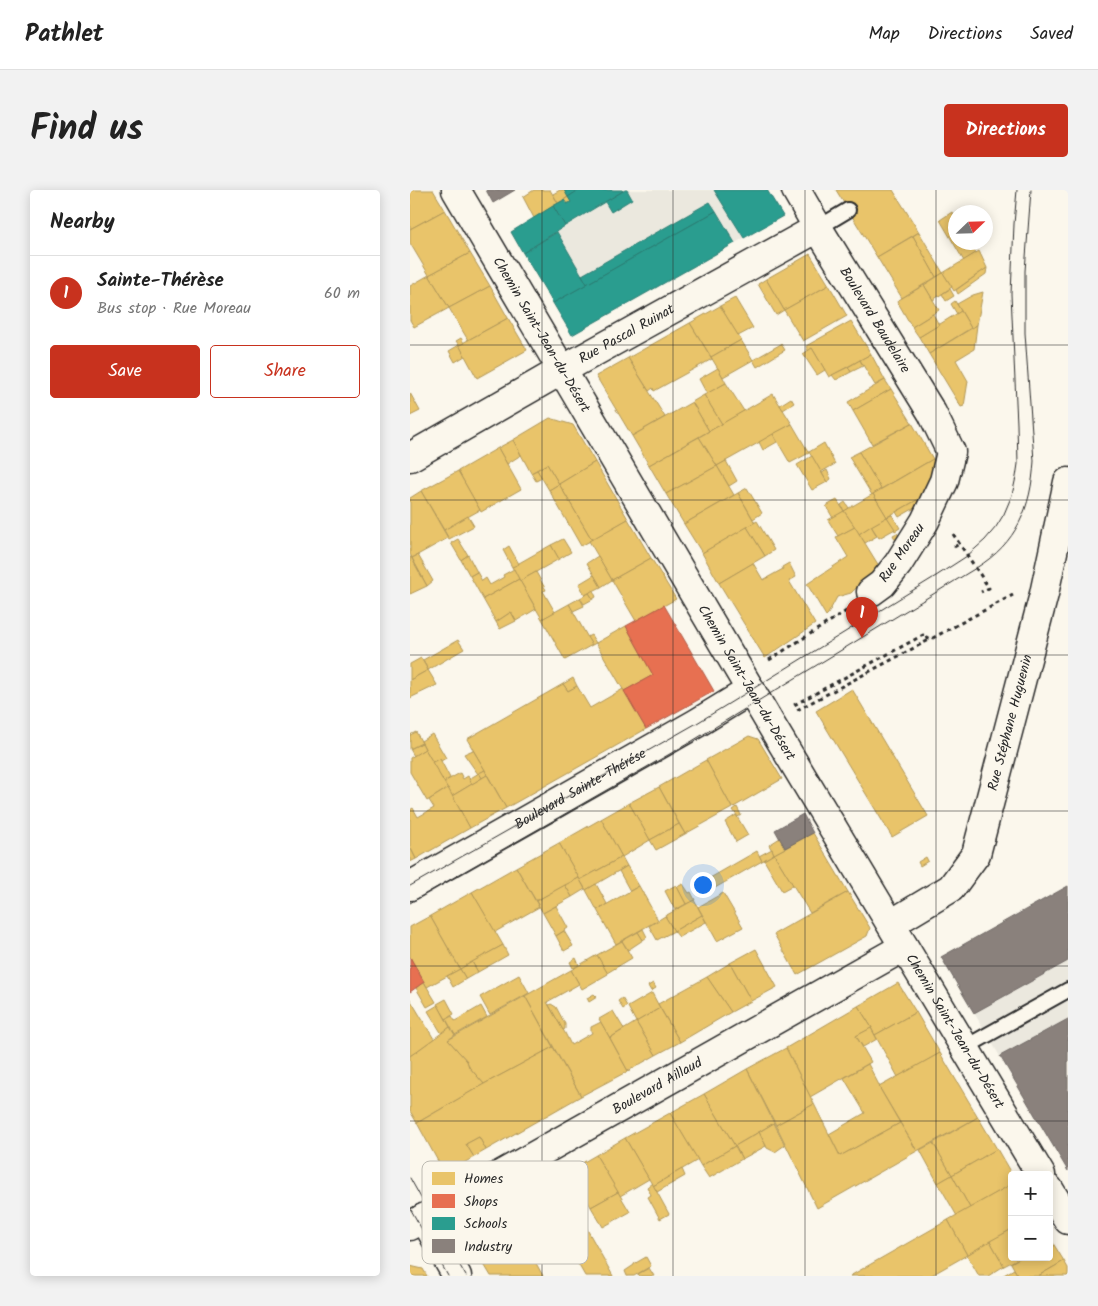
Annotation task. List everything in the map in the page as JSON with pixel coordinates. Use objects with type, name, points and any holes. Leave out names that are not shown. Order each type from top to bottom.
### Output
[{"type":"street","name":"Chemin Saint-Jean-du-Désert","points":[[456,190],[770,723],[1039,1171]]},
{"type":"street","name":"Boulevard Baudelaire","points":[[796,190],[932,413],[951,452]]},
{"type":"street","name":"Rue Pascal Ruinat","points":[[410,457],[818,228]]},
{"type":"street","name":"Rue Moreau","points":[[871,592],[882,584],[898,564],[925,521],[944,482],[951,452]]},
{"type":"street","name":"Rue Stéphane Huguenin","points":[[898,936],[951,888],[976,854],[1044,594],[1068,482]]},
{"type":"street","name":"Boulevard Sainte-Thérése","points":[[410,886],[696,723],[748,684]]},
{"type":"street","name":"Boulevard Aillaud","points":[[513,1161],[898,936]]},
{"type":"street","points":[[1053,1196],[1068,1220]]},
{"type":"street","points":[[448,1264],[457,1276]]},
{"type":"lane","points":[[818,228],[848,210]]},
{"type":"lane","points":[[964,1048],[1068,990]]},
{"type":"path","points":[[932,505],[989,588],[981,592]]},
{"type":"path","points":[[954,547],[959,544]]},
{"type":"path","name":"Rue Moreau","points":[[748,684],[767,662],[812,634],[871,592]]},
{"type":"path","points":[[802,708],[1018,592],[1044,594]]},
{"type":"path","points":[[770,723],[790,712],[793,706],[832,681],[925,634],[929,640]]},
{"type":"shaded area","points":[[625,190],[767,190],[783,216],[572,335],[523,253]]},
{"type":"shaded area","points":[[1068,887],[1068,1171],[941,957]]},
{"type":"building: Homes","points":[[410,190],[433,190],[445,210],[410,229]]},
{"type":"building: Homes","points":[[534,190],[550,190],[558,203],[534,218],[523,197]]},
{"type":"building: Homes","points":[[564,190],[568,197],[558,203],[553,194]]},
{"type":"building: Homes","points":[[836,190],[893,190],[919,232],[877,257]]},
{"type":"building: Homes","points":[[568,197],[571,202],[567,204],[564,200]]},
{"type":"building: Homes","points":[[445,210],[470,253],[429,275],[410,243],[410,229]]},
{"type":"building: Homes","points":[[948,215],[948,234],[940,220]]},
{"type":"building: Homes","points":[[919,232],[943,273],[936,277],[913,236]]},
{"type":"building: Homes","points":[[913,236],[936,277],[902,298],[877,257]]},
{"type":"building: Homes","points":[[958,250],[974,250],[976,253],[964,261]]},
{"type":"building: Homes","points":[[979,251],[987,268],[954,291],[943,273]]},
{"type":"building: Homes","points":[[470,253],[490,286],[449,308],[429,275]]},
{"type":"building: Homes","points":[[810,254],[829,285],[784,310],[766,279]]},
{"type":"building: Homes","points":[[987,268],[986,274],[958,294],[956,290]]},
{"type":"building: Homes","points":[[943,273],[952,287],[933,300],[924,285]]},
{"type":"building: Homes","points":[[429,275],[449,308],[414,327],[410,320],[410,286]]},
{"type":"building: Homes","points":[[766,279],[784,310],[776,315],[758,284]]},
{"type":"building: Homes","points":[[829,285],[847,316],[803,341],[784,310]]},
{"type":"building: Homes","points":[[924,285],[939,310],[912,327],[897,301]]},
{"type":"building: Homes","points":[[490,286],[508,318],[468,340],[449,308]]},
{"type":"building: Homes","points":[[950,289],[954,296],[946,301],[942,294]]},
{"type":"building: Homes","points":[[983,292],[977,325],[971,328],[957,304]]},
{"type":"building: Homes","points":[[735,298],[753,328],[738,336],[720,306]]},
{"type":"building: Homes","points":[[955,301],[961,311],[957,314],[951,304]]},
{"type":"building: Homes","points":[[720,306],[741,340],[711,357],[690,323]]},
{"type":"building: Homes","points":[[961,311],[971,328],[929,354],[919,337]]},
{"type":"building: Homes","points":[[933,314],[939,325],[919,337],[912,327]]},
{"type":"building: Homes","points":[[508,318],[527,350],[477,378],[459,345]]},
{"type":"building: Homes","points":[[851,321],[871,354],[829,377],[812,348],[808,351],[806,346]]},
{"type":"building: Homes","points":[[690,323],[712,359],[654,391],[653,388],[649,391],[628,358]]},
{"type":"building: Homes","points":[[977,325],[974,349],[956,360],[968,381],[964,406],[961,407],[929,354]]},
{"type":"building: Homes","points":[[461,338],[464,343],[459,345],[456,341]]},
{"type":"building: Homes","points":[[741,340],[753,360],[723,377],[711,357]]},
{"type":"building: Homes","points":[[781,344],[785,350],[757,367],[753,360]]},
{"type":"building: Homes","points":[[459,345],[465,356],[455,362],[449,351]]},
{"type":"building: Homes","points":[[812,348],[825,370],[817,375],[803,354]]},
{"type":"building: Homes","points":[[871,354],[885,380],[875,385],[860,360]]},
{"type":"building: Homes","points":[[628,358],[665,417],[632,436],[596,376]]},
{"type":"building: Homes","points":[[860,360],[863,366],[851,372],[848,367]]},
{"type":"building: Homes","points":[[848,367],[851,372],[836,380],[832,375]]},
{"type":"building: Homes","points":[[718,368],[726,383],[707,394],[699,379]]},
{"type":"building: Homes","points":[[885,380],[891,389],[853,411],[848,402]]},
{"type":"building: Homes","points":[[726,383],[744,411],[722,424],[704,395]]},
{"type":"building: Homes","points":[[891,389],[912,423],[872,444],[853,411]]},
{"type":"building: Homes","points":[[410,393],[420,411],[410,416]]},
{"type":"building: Homes","points":[[773,394],[792,424],[717,466],[699,437]]},
{"type":"building: Homes","points":[[704,395],[722,424],[709,431],[692,402]]},
{"type":"building: Homes","points":[[791,398],[794,403],[783,410],[780,405]]},
{"type":"building: Homes","points":[[692,402],[709,431],[649,465],[632,436]]},
{"type":"building: Homes","points":[[550,418],[573,425],[595,462],[559,484],[547,464],[531,473],[513,440]]},
{"type":"building: Homes","points":[[912,423],[933,459],[881,489],[859,452]]},
{"type":"building: Homes","points":[[792,424],[809,453],[790,463],[773,434]]},
{"type":"building: Homes","points":[[773,434],[777,442],[763,450],[759,442]]},
{"type":"building: Homes","points":[[699,437],[717,466],[666,494],[649,465]]},
{"type":"building: Homes","points":[[513,440],[521,455],[507,464],[498,448]]},
{"type":"building: Homes","points":[[824,443],[835,464],[821,472],[809,452]]},
{"type":"building: Homes","points":[[498,448],[521,489],[481,512],[458,471]]},
{"type":"building: Homes","points":[[859,452],[881,489],[872,495],[849,457]]},
{"type":"building: Homes","points":[[812,456],[827,482],[812,490],[797,465]]},
{"type":"building: Homes","points":[[933,459],[936,463],[930,483],[920,505],[917,500],[887,517],[873,494]]},
{"type":"building: Homes","points":[[726,461],[737,481],[729,486],[717,466]]},
{"type":"building: Homes","points":[[595,462],[628,519],[592,540],[559,484]]},
{"type":"building: Homes","points":[[547,464],[559,484],[549,490],[537,470]]},
{"type":"building: Homes","points":[[717,466],[734,495],[684,524],[666,494]]},
{"type":"building: Homes","points":[[537,470],[542,478],[536,481],[531,473]]},
{"type":"building: Homes","points":[[827,470],[831,479],[827,482],[822,473]]},
{"type":"building: Homes","points":[[458,471],[480,510],[444,530],[421,491]]},
{"type":"building: Homes","points":[[559,484],[592,540],[581,546],[549,490]]},
{"type":"building: Homes","points":[[747,488],[762,513],[753,519],[738,493]]},
{"type":"building: Homes","points":[[421,491],[448,538],[412,558],[410,554],[410,498]]},
{"type":"building: Homes","points":[[738,493],[755,523],[702,553],[684,524]]},
{"type":"building: Homes","points":[[873,494],[887,517],[859,534],[844,511]]},
{"type":"building: Homes","points":[[837,500],[844,511],[833,518],[826,506]]},
{"type":"building: Homes","points":[[917,500],[920,505],[899,517],[896,512]]},
{"type":"building: Homes","points":[[845,502],[849,508],[844,511],[841,505]]},
{"type":"building: Homes","points":[[844,511],[855,527],[838,536],[828,520]]},
{"type":"building: Homes","points":[[892,515],[900,528],[895,531],[887,517]]},
{"type":"building: Homes","points":[[468,516],[474,526],[449,539],[444,530]]},
{"type":"building: Homes","points":[[887,517],[895,529],[879,538],[871,526]]},
{"type":"building: Homes","points":[[628,519],[651,558],[612,580],[589,541]]},
{"type":"building: Homes","points":[[757,521],[774,550],[765,556],[747,527]]},
{"type":"building: Homes","points":[[871,526],[877,536],[865,543],[859,534]]},
{"type":"building: Homes","points":[[747,527],[765,556],[719,583],[702,553]]},
{"type":"building: Homes","points":[[855,527],[879,566],[851,593],[837,597],[826,616],[807,584],[848,557],[836,537]]},
{"type":"building: Homes","points":[[897,533],[900,538],[897,543],[893,535]]},
{"type":"building: Homes","points":[[458,539],[468,555],[461,560],[451,543]]},
{"type":"building: Homes","points":[[563,539],[571,552],[559,559],[551,545]]},
{"type":"building: Homes","points":[[551,545],[559,559],[520,581],[512,567]]},
{"type":"building: Homes","points":[[509,546],[519,564],[512,567],[503,550]]},
{"type":"building: Homes","points":[[418,555],[433,581],[427,586],[412,558]]},
{"type":"building: Homes","points":[[468,555],[477,572],[470,576],[461,560]]},
{"type":"building: Homes","points":[[598,556],[612,580],[601,587],[587,563]]},
{"type":"building: Homes","points":[[410,557],[427,586],[410,594]]},
{"type":"building: Homes","points":[[651,558],[676,599],[636,621],[612,580]]},
{"type":"building: Homes","points":[[753,563],[763,580],[783,569],[782,567],[789,563],[796,577],[789,581],[815,624],[765,658],[719,583]]},
{"type":"building: Homes","points":[[514,569],[519,579],[483,599],[470,576],[477,572],[482,581],[486,578],[490,585]]},
{"type":"building: Homes","points":[[536,572],[546,590],[543,591],[555,612],[542,619],[520,581]]},
{"type":"building: Homes","points":[[594,575],[601,587],[585,595],[579,584]]},
{"type":"building: Homes","points":[[519,579],[536,609],[516,621],[511,612],[496,622],[483,599]]},
{"type":"building: Homes","points":[[593,590],[596,597],[593,599],[589,593]]},
{"type":"building: Homes","points":[[589,593],[593,599],[584,604],[580,598]]},
{"type":"building: Homes","points":[[580,598],[584,606],[573,611],[569,604]]},
{"type":"building: Homes","points":[[569,604],[592,645],[565,660],[542,619]]},
{"type":"building: Homes","points":[[511,612],[516,621],[500,629],[496,622]]},
{"type":"building: Homes","points":[[626,626],[653,675],[624,691],[596,643]]},
{"type":"building: Homes","points":[[591,635],[596,643],[592,645],[587,637]]},
{"type":"building: Homes","points":[[458,640],[464,649],[428,670],[423,660]]},
{"type":"building: Homes","points":[[421,658],[428,670],[410,680],[410,664]]},
{"type":"building: Homes","points":[[428,670],[437,685],[410,698],[410,680]]},
{"type":"building: Homes","points":[[573,678],[577,686],[568,691],[563,684]]},
{"type":"building: Homes","points":[[563,684],[568,691],[577,686],[590,708],[623,689],[646,729],[506,808],[467,739]]},
{"type":"building: Homes","points":[[852,689],[928,816],[892,837],[816,711]]},
{"type":"building: Homes","points":[[416,732],[422,743],[410,749],[410,735]]},
{"type":"building: Homes","points":[[432,734],[446,758],[441,761],[440,759],[432,762],[421,741]]},
{"type":"building: Homes","points":[[749,736],[758,739],[782,779],[732,808],[706,760]]},
{"type":"building: Homes","points":[[422,743],[425,749],[414,756],[410,749]]},
{"type":"building: Homes","points":[[425,749],[448,788],[427,801],[410,772],[410,758]]},
{"type":"building: Homes","points":[[473,750],[485,770],[478,774],[464,754]]},
{"type":"building: Homes","points":[[440,759],[450,778],[444,782],[432,762]]},
{"type":"building: Homes","points":[[706,760],[732,808],[685,834],[659,787]]},
{"type":"building: Homes","points":[[485,770],[487,775],[482,778],[479,773]]},
{"type":"building: Homes","points":[[460,773],[463,779],[468,776],[472,784],[452,796],[444,782]]},
{"type":"building: Homes","points":[[479,773],[482,778],[472,784],[469,779]]},
{"type":"building: Homes","points":[[487,775],[506,808],[470,828],[452,796]]},
{"type":"building: Homes","points":[[659,787],[679,824],[650,840],[629,803]]},
{"type":"building: Homes","points":[[448,788],[470,828],[416,859],[410,847],[410,810],[413,808],[418,817],[434,808],[429,800]]},
{"type":"building: Homes","points":[[629,803],[650,840],[622,857],[601,819]]},
{"type":"building: Homes","points":[[737,807],[741,815],[738,817],[733,810]]},
{"type":"building: Homes","points":[[736,815],[748,835],[736,842],[725,822]]},
{"type":"building: Homes","points":[[601,819],[622,857],[580,880],[559,843]]},
{"type":"building: Homes","points":[[679,824],[685,834],[656,850],[650,840]]},
{"type":"building: Homes","points":[[813,833],[848,892],[810,913],[774,854]]},
{"type":"building: Homes","points":[[780,838],[785,848],[774,854],[769,845]]},
{"type":"building: Homes","points":[[559,843],[579,878],[536,901],[516,867]]},
{"type":"building: Homes","points":[[410,847],[416,859],[410,862]]},
{"type":"building: Homes","points":[[772,849],[774,854],[762,861],[759,856]]},
{"type":"building: Homes","points":[[757,851],[762,861],[715,888],[710,878]]},
{"type":"building: Homes","points":[[774,854],[793,885],[782,891],[764,860]]},
{"type":"building: Homes","points":[[622,857],[627,866],[586,890],[580,880]]},
{"type":"building: Homes","points":[[926,857],[928,861],[920,866],[918,862]]},
{"type":"building: Homes","points":[[627,866],[639,886],[630,891],[619,871]]},
{"type":"building: Homes","points":[[516,867],[539,907],[495,932],[472,892]]},
{"type":"building: Homes","points":[[579,878],[585,889],[572,897],[565,885]]},
{"type":"building: Homes","points":[[596,884],[607,904],[597,910],[586,890]]},
{"type":"building: Homes","points":[[683,884],[689,893],[691,892],[695,900],[686,904],[677,887]]},
{"type":"building: Homes","points":[[565,885],[572,897],[543,913],[536,901]]},
{"type":"building: Homes","points":[[676,885],[686,904],[675,910],[665,891]]},
{"type":"building: Homes","points":[[639,886],[658,920],[616,944],[597,910]]},
{"type":"building: Homes","points":[[472,892],[503,945],[460,969],[430,916]]},
{"type":"building: Homes","points":[[848,892],[870,928],[867,936],[797,975],[774,934]]},
{"type":"building: Homes","points":[[723,893],[743,927],[717,941],[698,907]]},
{"type":"building: Homes","points":[[694,900],[702,915],[674,931],[665,916]]},
{"type":"building: Homes","points":[[556,906],[568,928],[556,936],[543,913]]},
{"type":"building: Homes","points":[[702,915],[706,922],[679,937],[674,931]]},
{"type":"building: Homes","points":[[430,916],[460,969],[427,987],[410,957],[410,927]]},
{"type":"building: Homes","points":[[665,916],[674,931],[657,940],[649,926]]},
{"type":"building: Homes","points":[[643,929],[647,937],[643,940],[638,932]]},
{"type":"building: Homes","points":[[564,931],[573,946],[564,951],[556,936]]},
{"type":"building: Homes","points":[[638,932],[643,940],[628,950],[622,941]]},
{"type":"building: Homes","points":[[622,941],[632,958],[607,973],[597,955]]},
{"type":"building: Homes","points":[[503,945],[508,955],[478,972],[472,962]]},
{"type":"building: Homes","points":[[756,949],[777,987],[751,1001],[730,963]]},
{"type":"building: Homes","points":[[597,955],[608,974],[582,989],[571,970]]},
{"type":"building: Homes","points":[[576,958],[579,965],[573,968],[570,962]]},
{"type":"building: Homes","points":[[472,962],[478,972],[466,979],[460,969]]},
{"type":"building: Homes","points":[[730,963],[751,1001],[731,1012],[707,977]]},
{"type":"building: Homes","points":[[460,969],[466,979],[453,987],[447,976]]},
{"type":"building: Homes","points":[[571,970],[579,984],[547,1002],[571,1045],[592,1033],[591,1027],[601,1022],[628,1071],[581,1096],[525,996]]},
{"type":"building: Homes","points":[[519,975],[529,993],[490,1015],[480,997]]},
{"type":"building: Homes","points":[[707,977],[731,1012],[680,1042],[658,1004]]},
{"type":"building: Homes","points":[[424,982],[436,1002],[427,1007],[416,988]]},
{"type":"building: Homes","points":[[653,983],[656,988],[651,991],[648,986]]},
{"type":"building: Homes","points":[[898,983],[916,1012],[875,1035],[858,1006]]},
{"type":"building: Homes","points":[[652,993],[660,1008],[636,1022],[628,1007]]},
{"type":"building: Homes","points":[[594,994],[597,997],[589,1002],[587,998]]},
{"type":"building: Homes","points":[[525,996],[553,1047],[484,1084],[448,1040]]},
{"type":"building: Homes","points":[[622,998],[627,1006],[623,1009],[618,1001]]},
{"type":"building: Homes","points":[[410,999],[434,1039],[410,1056]]},
{"type":"building: Homes","points":[[446,999],[454,1014],[446,1019],[437,1004]]},
{"type":"building: Homes","points":[[551,1004],[556,1007],[565,1024],[565,1029],[563,1030],[549,1005]]},
{"type":"building: Homes","points":[[438,1005],[450,1027],[442,1034],[428,1011]]},
{"type":"building: Homes","points":[[481,1006],[487,1017],[455,1035],[446,1019],[452,1016],[455,1021]]},
{"type":"building: Homes","points":[[858,1006],[872,1028],[856,1036],[871,1062],[810,1097],[786,1048]]},
{"type":"building: Homes","points":[[660,1008],[680,1042],[656,1055],[636,1022]]},
{"type":"building: Homes","points":[[613,1011],[624,1029],[610,1038],[599,1019]]},
{"type":"building: Homes","points":[[916,1012],[940,1053],[898,1077],[875,1035]]},
{"type":"building: Homes","points":[[636,1022],[656,1055],[628,1071],[610,1038]]},
{"type":"building: Homes","points":[[450,1027],[455,1035],[448,1040],[484,1084],[417,1123],[410,1111],[410,1056]]},
{"type":"building: Homes","points":[[871,1028],[877,1039],[863,1047],[856,1036]]},
{"type":"building: Homes","points":[[553,1047],[581,1096],[486,1150],[479,1137],[466,1144],[474,1157],[467,1161],[438,1161],[417,1123]]},
{"type":"building: Homes","points":[[786,1048],[814,1104],[776,1125],[747,1069]]},
{"type":"building: Homes","points":[[940,1053],[978,1117],[917,1151],[879,1087]]},
{"type":"building: Homes","points":[[868,1064],[900,1123],[840,1156],[829,1134],[865,1113],[844,1078]]},
{"type":"building: Homes","points":[[747,1069],[774,1123],[735,1146],[704,1094]]},
{"type":"building: Homes","points":[[704,1094],[735,1146],[701,1166],[670,1113]]},
{"type":"building: Homes","points":[[814,1104],[840,1156],[900,1123],[917,1151],[817,1208],[776,1125]]},
{"type":"building: Homes","points":[[670,1113],[698,1160],[653,1186],[625,1138]]},
{"type":"building: Homes","points":[[978,1117],[997,1149],[952,1175],[933,1143]]},
{"type":"building: Homes","points":[[774,1123],[785,1145],[775,1152],[767,1148],[759,1132]]},
{"type":"building: Homes","points":[[759,1132],[766,1146],[742,1159],[735,1146]]},
{"type":"building: Homes","points":[[479,1137],[486,1150],[474,1157],[466,1144]]},
{"type":"building: Homes","points":[[625,1138],[649,1179],[620,1196],[596,1155]]},
{"type":"building: Homes","points":[[933,1143],[952,1175],[938,1183],[920,1150]]},
{"type":"building: Homes","points":[[735,1146],[742,1159],[709,1178],[701,1166]]},
{"type":"building: Homes","points":[[997,1149],[1010,1171],[1008,1171],[1008,1186],[970,1208],[952,1175]]},
{"type":"building: Homes","points":[[596,1155],[618,1192],[591,1207],[588,1202],[588,1161],[586,1161]]},
{"type":"building: Homes","points":[[682,1169],[685,1176],[657,1192],[653,1186]]},
{"type":"building: Homes","points":[[952,1175],[970,1208],[957,1216],[938,1183]]},
{"type":"building: Homes","points":[[652,1183],[669,1214],[660,1219],[648,1197],[651,1195],[647,1187]]},
{"type":"building: Homes","points":[[1008,1186],[1008,1231],[967,1255],[948,1220]]},
{"type":"building: Homes","points":[[618,1192],[630,1212],[603,1227],[591,1207]]},
{"type":"building: Homes","points":[[948,1220],[967,1255],[930,1276],[850,1276]]},
{"type":"building: Homes","points":[[588,1231],[613,1276],[585,1276],[578,1264],[588,1264]]},
{"type":"building: Homes","points":[[1008,1231],[1008,1261],[1013,1261],[1004,1266],[990,1241]]},
{"type":"building: Homes","points":[[990,1241],[1004,1266],[988,1276],[979,1276],[967,1255]]},
{"type":"building: Homes","points":[[1053,1243],[1064,1261],[1038,1276],[1018,1276],[1011,1263],[1014,1261],[1053,1261]]},
{"type":"building: Homes","points":[[646,1257],[651,1266],[634,1276],[627,1276],[625,1271]]},
{"type":"building: Homes","points":[[1064,1261],[1068,1268],[1068,1276],[1038,1276]]},
{"type":"building: Homes","points":[[488,1264],[536,1264],[543,1276],[491,1276],[485,1266]]},
{"type":"building: Homes","points":[[410,1266],[423,1269],[427,1276],[410,1276]]},
{"type":"building: Homes","points":[[649,1268],[654,1276],[640,1276],[638,1274]]},
{"type":"building: Homes","points":[[1014,1269],[1018,1276],[1002,1276]]},
{"type":"building: Shops","points":[[664,605],[714,691],[646,729],[624,691],[653,675],[626,626]]},
{"type":"building: Shops","points":[[410,957],[424,982],[410,992]]},
{"type":"building: Schools","points":[[564,190],[579,190],[568,197]]},
{"type":"building: Schools","points":[[579,190],[623,191],[565,226],[553,206],[564,200],[567,204],[571,202],[568,197]]},
{"type":"building: Schools","points":[[627,190],[632,199],[611,212],[605,202]]},
{"type":"building: Schools","points":[[714,190],[767,190],[783,216],[744,238]]},
{"type":"building: Schools","points":[[710,202],[716,211],[587,284],[582,275]]},
{"type":"building: Schools","points":[[553,206],[565,226],[523,253],[511,232]]},
{"type":"building: Schools","points":[[716,211],[735,243],[572,335],[553,303]]},
{"type":"building: Schools","points":[[557,232],[587,284],[553,303],[523,253]]},
{"type":"building: Industry","points":[[486,190],[515,190],[493,203]]},
{"type":"building: Industry","points":[[803,814],[813,833],[785,848],[775,830]]},
{"type":"building: Industry","points":[[1068,886],[1068,961],[974,1013],[941,957]]},
{"type":"building: Industry","points":[[1068,1019],[1068,1171],[1000,1056]]},
{"type":"tram line","points":[[410,886],[697,723],[936,576],[967,556],[985,540],[1004,514],[1012,495],[1018,464],[1011,294],[1017,190]]},
{"type":"tram line","points":[[410,903],[689,743],[976,568],[990,558],[1012,536],[1025,509],[1034,461],[1025,333],[1025,271],[1031,190]]},
{"type":"tram line","points":[[410,1178],[422,1200]]},
{"type":"tram line","points":[[410,1208],[422,1229]]},
{"type":"tram line","points":[[441,1264],[448,1276]]},
{"type":"tram line","points":[[459,1264],[466,1276]]},
{"type":"place","name":"Sainte-Thérèse","points":[[862,638]]}]
